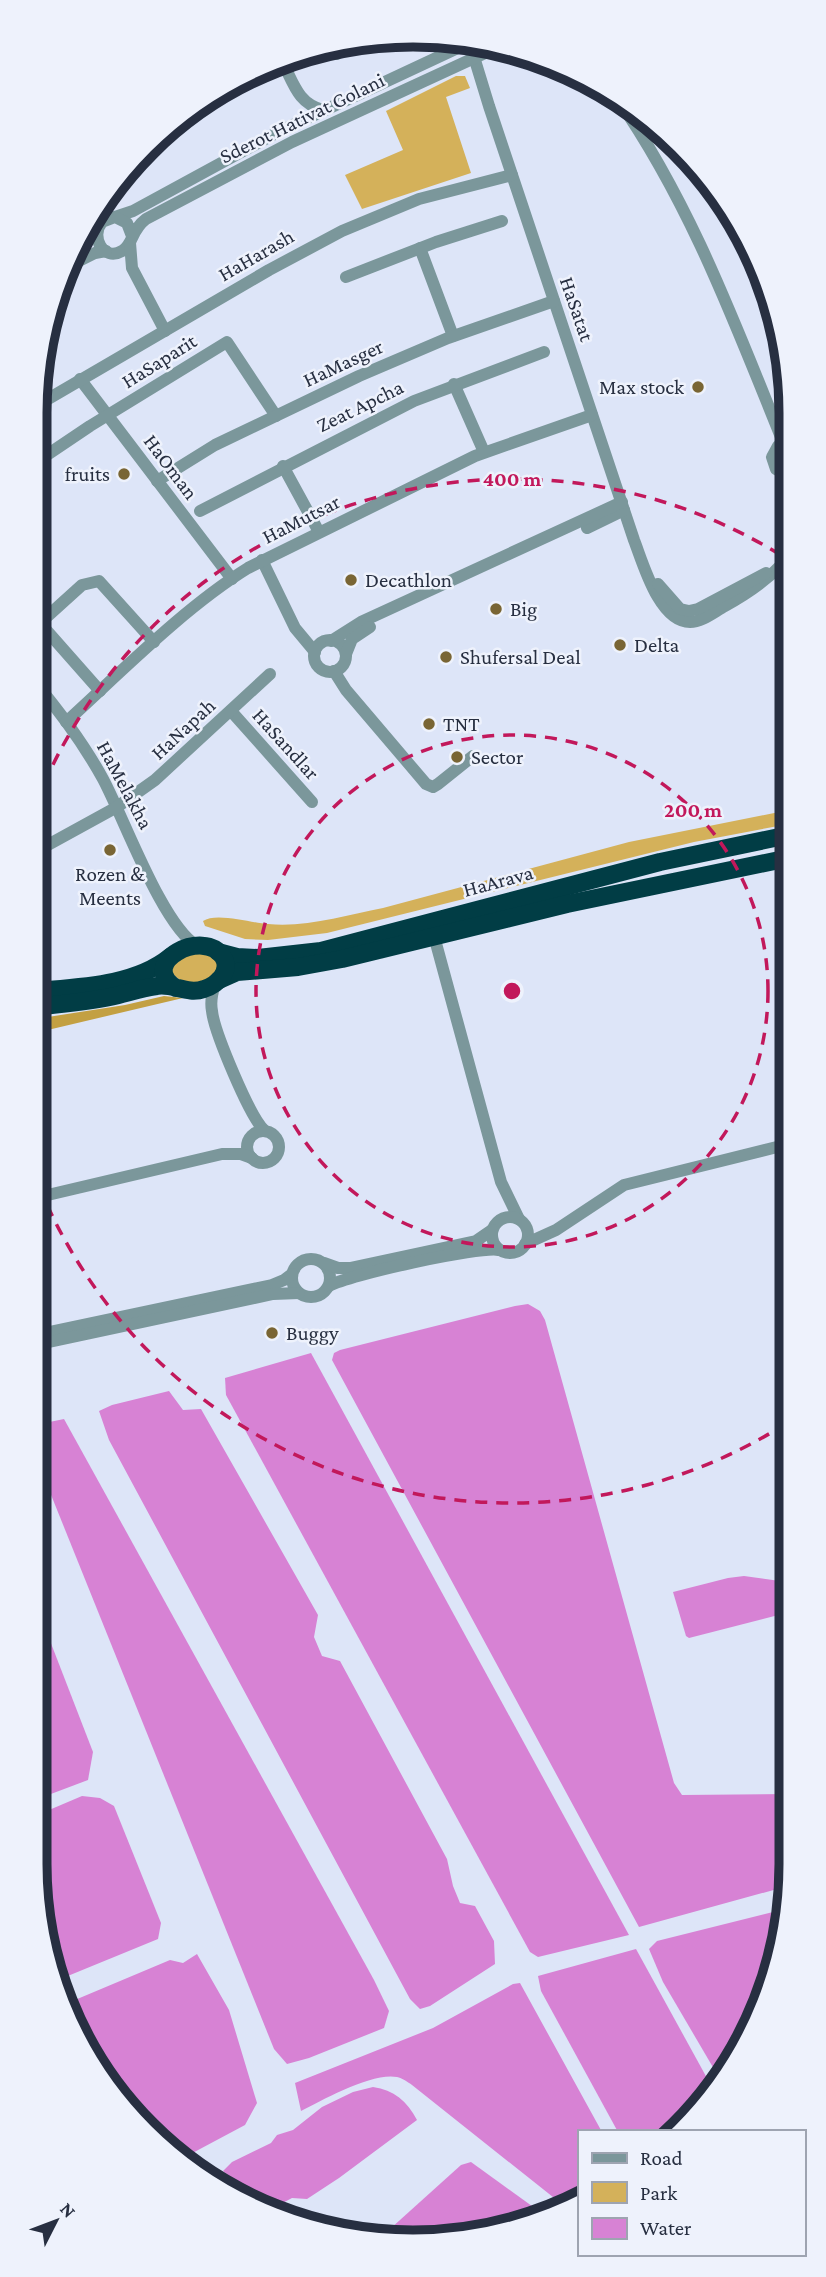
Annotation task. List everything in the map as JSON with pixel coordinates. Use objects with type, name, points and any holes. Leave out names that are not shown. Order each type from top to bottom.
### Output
[{"type":"highway","name":"HaArava","points":[[218,952],[237,957],[258,958],[321,951],[660,862],[779,837]]},
{"type":"highway","name":"HaArava","points":[[217,982],[237,972],[321,963],[567,904],[779,860]]},
{"type":"highway","points":[[47,990],[83,986],[154,969],[184,948],[197,946],[218,952],[225,963],[225,972],[217,982],[205,989],[156,986],[96,1000],[47,1006]]},
{"type":"highway","points":[[171,956],[165,965],[164,974],[168,982],[181,989]]},
{"type":"street","name":"Sderot Hativat Golani","points":[[108,215],[133,211],[293,124],[454,49]]},
{"type":"street","name":"Sderot Hativat Golani","points":[[131,239],[136,228],[146,219],[277,149],[482,54]]},
{"type":"street","name":"HaSatat","points":[[474,57],[651,585],[668,611],[679,619],[690,622],[701,619],[753,590],[779,568]]},
{"type":"street","points":[[286,70],[299,96],[310,106],[323,110]]},
{"type":"street","points":[[293,124],[299,108],[299,96]]},
{"type":"street","points":[[645,131],[695,234],[779,426]]},
{"type":"street","name":"HaHarash","points":[[48,399],[341,231],[419,199],[512,175]]},
{"type":"street","points":[[108,215],[127,223],[131,239],[132,268],[165,331]]},
{"type":"street","points":[[346,277],[420,248],[502,221]]},
{"type":"street","points":[[96,230],[98,244],[132,268]]},
{"type":"street","points":[[81,260],[90,255],[123,251],[131,239]]},
{"type":"street","points":[[420,248],[453,336]]},
{"type":"street","name":"HaMasger","points":[[158,481],[206,450],[382,366],[453,336],[554,301]]},
{"type":"street","name":"HaSaparit","points":[[47,455],[227,342],[276,416]]},
{"type":"street","name":"Zeat Apcha","points":[[200,511],[393,411],[454,384],[544,352]]},
{"type":"street","name":"HaOman","points":[[80,379],[232,579]]},
{"type":"street","points":[[454,384],[484,452]]},
{"type":"street","name":"HaMutsar","points":[[66,722],[154,642],[232,579],[262,560],[484,452],[592,415]]},
{"type":"street","points":[[779,446],[775,448],[772,457],[774,467],[779,470]]},
{"type":"street","points":[[283,466],[319,532]]},
{"type":"street","points":[[315,652],[322,643],[361,622],[623,506]]},
{"type":"street","points":[[262,560],[295,628],[315,652],[319,667],[334,671],[343,665],[350,642],[363,631],[623,506]]},
{"type":"street","points":[[47,616],[82,585],[99,581],[154,642]]},
{"type":"street","points":[[47,631],[100,691]]},
{"type":"street","points":[[331,640],[342,646],[346,654]]},
{"type":"street","points":[[334,671],[344,688],[421,780],[433,786],[473,756]]},
{"type":"street","name":"HaNapah","points":[[47,845],[117,807],[155,780],[270,674]]},
{"type":"street","name":"HaMelakha","points":[[47,697],[93,762],[168,914],[184,936],[197,946]]},
{"type":"street","name":"HaSandlar","points":[[230,711],[312,802]]},
{"type":"street","name":"HaMelakha","points":[[168,914],[172,935],[171,956]]},
{"type":"street","points":[[434,936],[501,1182],[528,1231],[525,1244]]},
{"type":"street","points":[[213,1018],[211,1000],[217,982]]},
{"type":"street","points":[[181,989],[200,1000],[213,1018],[251,1114],[253,1127],[248,1152],[252,1158]]},
{"type":"street","points":[[47,1195],[222,1154],[242,1154],[265,1163],[278,1155],[278,1139],[265,1131],[251,1114]]},
{"type":"street","points":[[222,1154],[255,1133],[265,1131]]},
{"type":"street","points":[[47,1342],[273,1294],[321,1296],[329,1286],[345,1279],[478,1250],[513,1253],[624,1185],[779,1146]]},
{"type":"street","points":[[499,1250],[493,1242],[502,1200],[501,1182]]},
{"type":"street","points":[[47,1332],[272,1285],[292,1274],[305,1260],[318,1260],[338,1268],[350,1268],[476,1241],[510,1216],[545,1228],[561,1226]]},
{"type":"street","points":[[324,1263],[330,1274],[329,1286]]},
{"type":"street","points":[[292,1274],[294,1286],[299,1293]]},
{"type":"green space","points":[[456,76],[465,76],[470,88],[446,97],[471,173],[362,209],[345,175],[403,150],[386,111]]},
{"type":"green space","points":[[779,812],[779,826],[694,842],[327,933],[268,940],[245,939],[205,926],[203,921],[225,918],[282,925],[326,920],[383,908],[629,842]]},
{"type":"green space","points":[[191,951],[218,958],[216,977],[187,986],[168,970]]},
{"type":"shaded area","points":[[164,996],[183,998],[47,1030],[47,1017]]},
{"type":"water","points":[[528,1304],[540,1311],[545,1320],[674,1783],[682,1795],[779,1794],[778,1889],[639,1927],[332,1360],[334,1353],[340,1350]]},
{"type":"water","points":[[311,1353],[629,1935],[538,1957],[530,1952],[226,1395],[225,1378]]},
{"type":"water","points":[[169,1391],[183,1410],[201,1409],[318,1615],[314,1637],[322,1656],[340,1661],[447,1859],[460,1903],[475,1906],[494,1941],[495,1964],[430,2006],[420,2009],[410,1999],[109,1440],[99,1411],[112,1405]]},
{"type":"water","points":[[64,1419],[374,1980],[389,2011],[384,2028],[287,2064],[274,2049],[47,1485],[47,1423]]},
{"type":"water","points":[[744,1576],[779,1581],[779,1615],[689,1638],[686,1636],[673,1592]]},
{"type":"water","points":[[47,1633],[93,1752],[88,1780],[47,1795]]},
{"type":"water","points":[[82,1796],[100,1798],[114,1806],[161,1923],[158,1939],[65,1977],[50,1912],[47,1811]]},
{"type":"water","points":[[776,1911],[766,1959],[751,2004],[730,2047],[715,2070],[663,1982],[649,1949],[657,1941]]},
{"type":"water","points":[[636,1949],[708,2080],[664,2130],[617,2130],[541,1991],[538,1976]]},
{"type":"water","points":[[197,1954],[229,2010],[257,2103],[245,2125],[190,2154],[154,2123],[123,2087],[96,2047],[74,2000],[170,1960],[183,1963]]},
{"type":"water","points":[[520,1983],[601,2130],[578,2130],[578,2190],[557,2200],[412,2085],[399,2078],[387,2077],[362,2083],[301,2111],[295,2083],[433,2028],[513,1984]]},
{"type":"water","points":[[373,2087],[387,2091],[409,2107],[417,2120],[307,2199],[292,2198],[280,2204],[236,2184],[223,2171],[232,2162],[271,2143],[277,2135],[293,2130],[322,2107],[353,2092]]},
{"type":"water","points":[[471,2162],[535,2208],[461,2227],[390,2229],[461,2165]]},
{"type":"place","name":"Max stock","points":[[698,387]]},
{"type":"place","name":"fruits","points":[[124,474]]},
{"type":"place","name":"Decathlon","points":[[351,580]]},
{"type":"place","name":"Big","points":[[496,609]]},
{"type":"place","name":"Delta","points":[[620,645]]},
{"type":"place","name":"Shufersal Deal","points":[[446,657]]},
{"type":"place","name":"TNT","points":[[429,724]]},
{"type":"place","name":"Sector","points":[[457,757]]},
{"type":"place","name":"Rozen & Meents","points":[[110,850]]},
{"type":"place","name":"Buggy","points":[[272,1333]]}]
